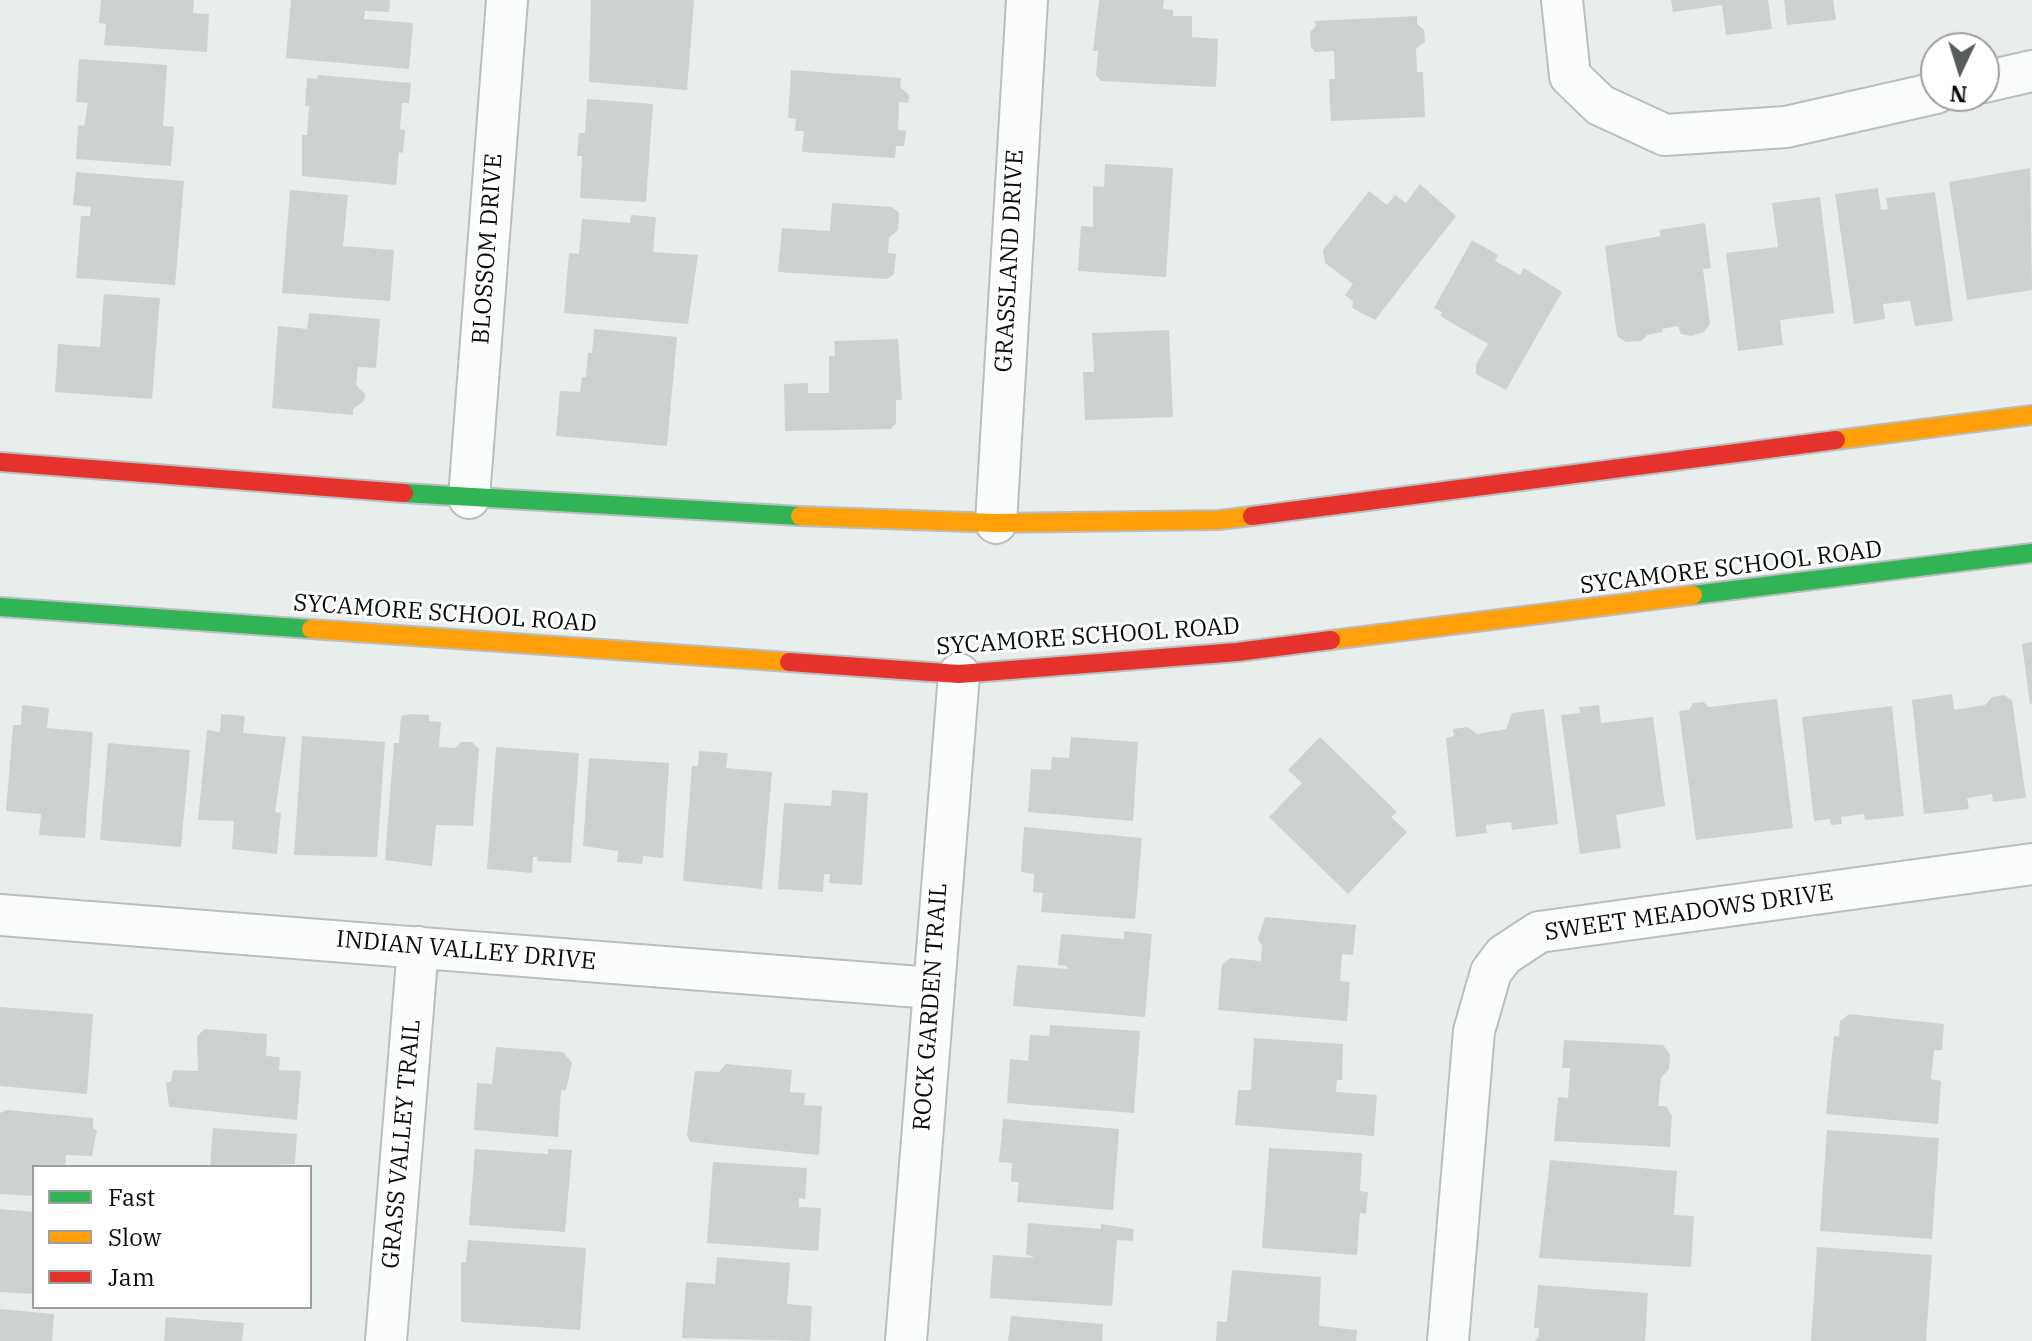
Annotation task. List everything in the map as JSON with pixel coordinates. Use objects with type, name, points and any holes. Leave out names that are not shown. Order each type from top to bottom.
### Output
[{"type":"main road","points":[[0,462],[469,498],[996,523],[1219,520],[2032,415]]},
{"type":"main road","name":"SYCAMORE SCHOOL ROAD","points":[[0,607],[959,674],[1237,652],[2032,553]]},
{"type":"street","name":"BLOSSOM DRIVE","points":[[469,498],[507,0]]},
{"type":"street","name":"GRASSLAND DRIVE","points":[[996,523],[1027,0]]},
{"type":"street","points":[[1562,0],[1570,76],[1600,105],[1665,135],[1786,127],[1920,97]]},
{"type":"street","points":[[2000,78],[2032,71]]},
{"type":"street","name":"ROCK GARDEN TRAIL","points":[[906,1341],[959,674]]},
{"type":"street","name":"SWEET MEADOWS DRIVE","points":[[1448,1341],[1474,1031],[1491,972],[1504,955],[1539,932],[2032,864]]},
{"type":"street","name":"INDIAN VALLEY DRIVE","points":[[0,915],[932,988]]},
{"type":"street","name":"GRASS VALLEY TRAIL","points":[[386,1341],[418,947]]},
{"type":"building","points":[[101,0],[194,0],[193,13],[209,14],[207,52],[104,45],[106,24],[99,23]]},
{"type":"building","points":[[291,0],[390,0],[389,12],[365,11],[364,19],[413,23],[409,69],[286,58]]},
{"type":"building","points":[[591,0],[694,0],[687,90],[589,82]]},
{"type":"building","points":[[1099,0],[1164,0],[1163,9],[1173,10],[1173,16],[1192,16],[1192,37],[1218,39],[1216,87],[1101,81],[1096,75],[1098,51],[1093,51]]},
{"type":"building","points":[[1671,0],[1768,0],[1772,29],[1726,35],[1722,5],[1673,12]]},
{"type":"building","points":[[1784,0],[1833,0],[1836,20],[1787,25]]},
{"type":"building","points":[[1417,16],[1417,24],[1424,30],[1425,42],[1416,49],[1417,72],[1423,72],[1425,117],[1331,121],[1329,79],[1335,79],[1334,51],[1315,52],[1311,47],[1310,32],[1316,26],[1315,21]]},
{"type":"building","points":[[79,59],[167,65],[163,126],[174,127],[171,166],[76,159],[78,125],[84,126],[88,103],[76,102]]},
{"type":"building","points":[[791,70],[901,78],[900,87],[909,95],[908,103],[899,102],[898,130],[906,131],[904,146],[896,146],[895,158],[802,152],[804,131],[795,131],[796,119],[788,118]]},
{"type":"building","points":[[318,75],[411,83],[409,103],[402,103],[400,129],[405,130],[396,185],[302,176],[302,135],[307,135],[309,106],[305,106],[307,78],[317,79]]},
{"type":"building","points":[[587,99],[653,104],[646,202],[580,198],[582,156],[577,156],[579,133],[585,133]]},
{"type":"building","points":[[1105,164],[1173,168],[1166,277],[1078,271],[1081,226],[1093,227],[1093,186],[1104,187]]},
{"type":"building","points":[[2030,168],[2032,290],[1967,300],[1949,182]]},
{"type":"building","points":[[76,172],[184,181],[175,285],[76,278],[81,216],[90,216],[91,207],[73,205]]},
{"type":"building","points":[[1420,184],[1456,216],[1375,320],[1352,308],[1353,301],[1345,295],[1353,284],[1325,263],[1323,250],[1369,191],[1387,205],[1395,195],[1406,203]]},
{"type":"building","points":[[1878,188],[1881,210],[1888,209],[1886,198],[1935,192],[1953,321],[1915,326],[1910,301],[1883,304],[1885,319],[1854,324],[1835,194]]},
{"type":"building","points":[[290,190],[348,195],[343,246],[394,250],[390,301],[282,293]]},
{"type":"building","points":[[1820,197],[1834,313],[1780,320],[1783,345],[1738,351],[1726,253],[1778,247],[1772,203]]},
{"type":"building","points":[[832,203],[892,207],[899,213],[898,230],[889,238],[888,253],[896,254],[894,274],[887,279],[778,272],[782,228],[830,231]]},
{"type":"building","points":[[631,215],[656,217],[653,252],[698,255],[688,324],[564,313],[569,253],[579,254],[582,219],[630,223]]},
{"type":"building","points":[[1705,223],[1711,268],[1703,269],[1710,324],[1704,332],[1691,336],[1681,334],[1678,326],[1647,335],[1641,341],[1626,342],[1617,336],[1605,246],[1661,236],[1659,230]]},
{"type":"building","points":[[1472,240],[1498,255],[1495,261],[1520,275],[1524,268],[1562,292],[1506,390],[1476,374],[1476,364],[1488,344],[1440,316],[1442,312],[1434,308]]},
{"type":"building","points":[[104,294],[160,298],[152,399],[55,392],[58,344],[100,347]]},
{"type":"building","points":[[309,313],[380,319],[376,368],[358,367],[356,385],[365,394],[364,401],[353,409],[353,415],[272,408],[278,326],[307,329]]},
{"type":"building","points":[[594,329],[677,337],[667,446],[556,436],[560,391],[580,392],[582,377],[586,377],[588,353],[592,353]]},
{"type":"building","points":[[1169,330],[1173,417],[1085,420],[1083,372],[1094,372],[1092,333]]},
{"type":"building","points":[[898,339],[902,400],[896,400],[896,423],[891,429],[785,431],[784,384],[808,383],[808,393],[829,393],[829,356],[835,356],[834,341]]},
{"type":"building","points":[[2032,642],[2032,703],[2030,704],[2022,644]]},
{"type":"building","points":[[1952,694],[1954,710],[1985,705],[1992,697],[2004,695],[2012,700],[2026,798],[1993,802],[1992,794],[1967,798],[1969,809],[1924,814],[1912,700]]},
{"type":"building","points":[[1777,699],[1793,828],[1696,840],[1679,711],[1689,710],[1693,703],[1704,702],[1708,707]]},
{"type":"building","points":[[22,705],[49,708],[47,728],[93,732],[85,838],[39,835],[41,814],[6,811],[13,725],[21,725]]},
{"type":"building","points":[[1599,705],[1601,723],[1653,717],[1665,806],[1616,815],[1621,848],[1580,854],[1561,715],[1580,713],[1579,707]]},
{"type":"building","points":[[1892,706],[1904,816],[1865,820],[1864,814],[1841,817],[1842,824],[1831,825],[1830,819],[1814,821],[1802,717]]},
{"type":"building","points":[[1544,709],[1558,824],[1512,830],[1511,822],[1486,825],[1487,833],[1456,837],[1446,738],[1454,736],[1453,729],[1468,727],[1477,734],[1506,729],[1512,713]]},
{"type":"building","points":[[221,714],[245,716],[243,733],[286,737],[275,812],[281,813],[277,854],[232,849],[234,821],[198,820],[207,730],[220,732]]},
{"type":"building","points":[[429,715],[429,721],[441,722],[439,747],[455,748],[461,742],[472,742],[479,749],[473,826],[436,825],[432,866],[385,860],[394,743],[399,743],[401,716]]},
{"type":"building","points":[[302,736],[385,742],[377,857],[294,855]]},
{"type":"building","points":[[1071,737],[1138,742],[1133,821],[1028,812],[1031,769],[1051,770],[1052,757],[1069,758]]},
{"type":"building","points":[[1320,737],[1397,812],[1391,817],[1407,832],[1348,894],[1269,817],[1302,783],[1288,770]]},
{"type":"building","points":[[108,743],[190,750],[181,847],[100,840]]},
{"type":"building","points":[[496,747],[579,753],[571,863],[537,861],[538,857],[533,857],[532,873],[487,869]]},
{"type":"building","points":[[699,751],[728,753],[726,768],[772,772],[762,889],[683,881],[692,766],[698,766]]},
{"type":"building","points":[[589,758],[669,763],[663,858],[643,856],[642,864],[617,862],[618,851],[583,846]]},
{"type":"building","points":[[832,790],[868,793],[862,885],[829,883],[830,874],[824,874],[823,892],[778,889],[784,803],[831,806]]},
{"type":"building","points":[[1024,827],[1142,838],[1135,919],[1041,912],[1043,893],[1033,892],[1034,874],[1021,872]]},
{"type":"building","points":[[1265,917],[1356,925],[1353,955],[1342,954],[1340,981],[1350,982],[1347,1021],[1218,1010],[1222,965],[1230,958],[1261,961],[1262,946],[1258,939]]},
{"type":"building","points":[[1124,931],[1152,934],[1145,1017],[1013,1006],[1017,965],[1067,969],[1067,966],[1058,965],[1061,934],[1124,939]]},
{"type":"building","points":[[0,1007],[93,1014],[87,1094],[0,1086]]},
{"type":"building","points":[[1849,1014],[1944,1024],[1942,1050],[1934,1050],[1931,1079],[1941,1081],[1938,1124],[1826,1114],[1834,1036],[1839,1037],[1840,1021]]},
{"type":"building","points":[[1050,1025],[1140,1031],[1134,1113],[1007,1103],[1010,1059],[1028,1061],[1030,1035],[1049,1036]]},
{"type":"building","points":[[205,1029],[267,1034],[266,1056],[280,1057],[279,1070],[301,1071],[297,1120],[169,1107],[166,1082],[171,1082],[173,1070],[198,1071],[197,1036]]},
{"type":"building","points":[[1254,1038],[1343,1044],[1342,1080],[1337,1080],[1336,1092],[1377,1095],[1374,1136],[1235,1125],[1238,1090],[1251,1090]]},
{"type":"building","points":[[1564,1040],[1663,1045],[1670,1054],[1669,1069],[1661,1078],[1658,1106],[1666,1106],[1672,1116],[1670,1147],[1554,1141],[1558,1097],[1568,1098],[1570,1068],[1562,1068]]},
{"type":"building","points":[[496,1047],[563,1052],[572,1063],[566,1090],[561,1090],[558,1137],[474,1130],[477,1083],[492,1084]]},
{"type":"building","points":[[726,1064],[792,1070],[790,1092],[805,1093],[804,1105],[822,1106],[819,1155],[690,1142],[687,1135],[695,1071],[719,1072]]},
{"type":"building","points":[[7,1110],[93,1118],[93,1128],[97,1130],[92,1156],[66,1155],[65,1165],[32,1165],[32,1196],[0,1194],[0,1113]]},
{"type":"building","points":[[1003,1119],[1119,1129],[1113,1210],[1017,1202],[1019,1182],[1011,1182],[1012,1163],[999,1162]]},
{"type":"building","points":[[213,1128],[297,1134],[295,1164],[210,1165]]},
{"type":"building","points":[[1827,1130],[1939,1138],[1932,1239],[1820,1231]]},
{"type":"building","points":[[1269,1148],[1362,1153],[1360,1191],[1368,1192],[1366,1214],[1360,1213],[1357,1255],[1262,1248]]},
{"type":"building","points":[[475,1149],[548,1154],[548,1149],[572,1150],[565,1232],[469,1225]]},
{"type":"building","points":[[1550,1160],[1677,1171],[1674,1215],[1694,1216],[1691,1267],[1539,1258]]},
{"type":"building","points":[[713,1162],[807,1168],[805,1199],[799,1198],[799,1207],[821,1208],[818,1251],[707,1243]]},
{"type":"building","points":[[0,1209],[32,1212],[32,1294],[0,1292]]},
{"type":"building","points":[[1028,1223],[1101,1229],[1101,1224],[1134,1229],[1133,1241],[1117,1240],[1112,1306],[990,1298],[993,1255],[1035,1258],[1026,1254]]},
{"type":"building","points":[[468,1240],[586,1248],[580,1330],[461,1322],[461,1262],[466,1263]]},
{"type":"building","points":[[1817,1247],[1932,1255],[1926,1341],[1811,1341]]},
{"type":"building","points":[[717,1257],[790,1263],[787,1304],[812,1306],[810,1341],[682,1338],[686,1282],[715,1284]]},
{"type":"building","points":[[1232,1270],[1321,1277],[1319,1326],[1357,1330],[1356,1341],[1216,1341],[1217,1321],[1227,1322]]},
{"type":"building","points":[[1538,1285],[1648,1293],[1645,1341],[1534,1341],[1538,1338],[1539,1328],[1534,1328]]},
{"type":"building","points":[[0,1309],[54,1314],[52,1341],[0,1341]]},
{"type":"building","points":[[1011,1316],[1103,1324],[1102,1341],[1008,1341]]},
{"type":"building","points":[[166,1317],[244,1323],[242,1341],[164,1341]]},
{"type":"traffic: fast","points":[[404,493],[800,516]]},
{"type":"traffic: fast","points":[[1693,595],[2032,553]]},
{"type":"traffic: fast","points":[[0,607],[311,629]]},
{"type":"traffic: slow","points":[[1836,440],[2032,415]]},
{"type":"traffic: slow","points":[[800,516],[996,523],[1219,520],[1252,516]]},
{"type":"traffic: slow","points":[[1331,640],[1693,595]]},
{"type":"traffic: slow","points":[[311,629],[789,662]]},
{"type":"traffic: jam","points":[[1252,516],[1836,440]]},
{"type":"traffic: jam","points":[[0,462],[404,493]]},
{"type":"traffic: jam","points":[[789,662],[959,674],[1237,652],[1331,640]]}]
